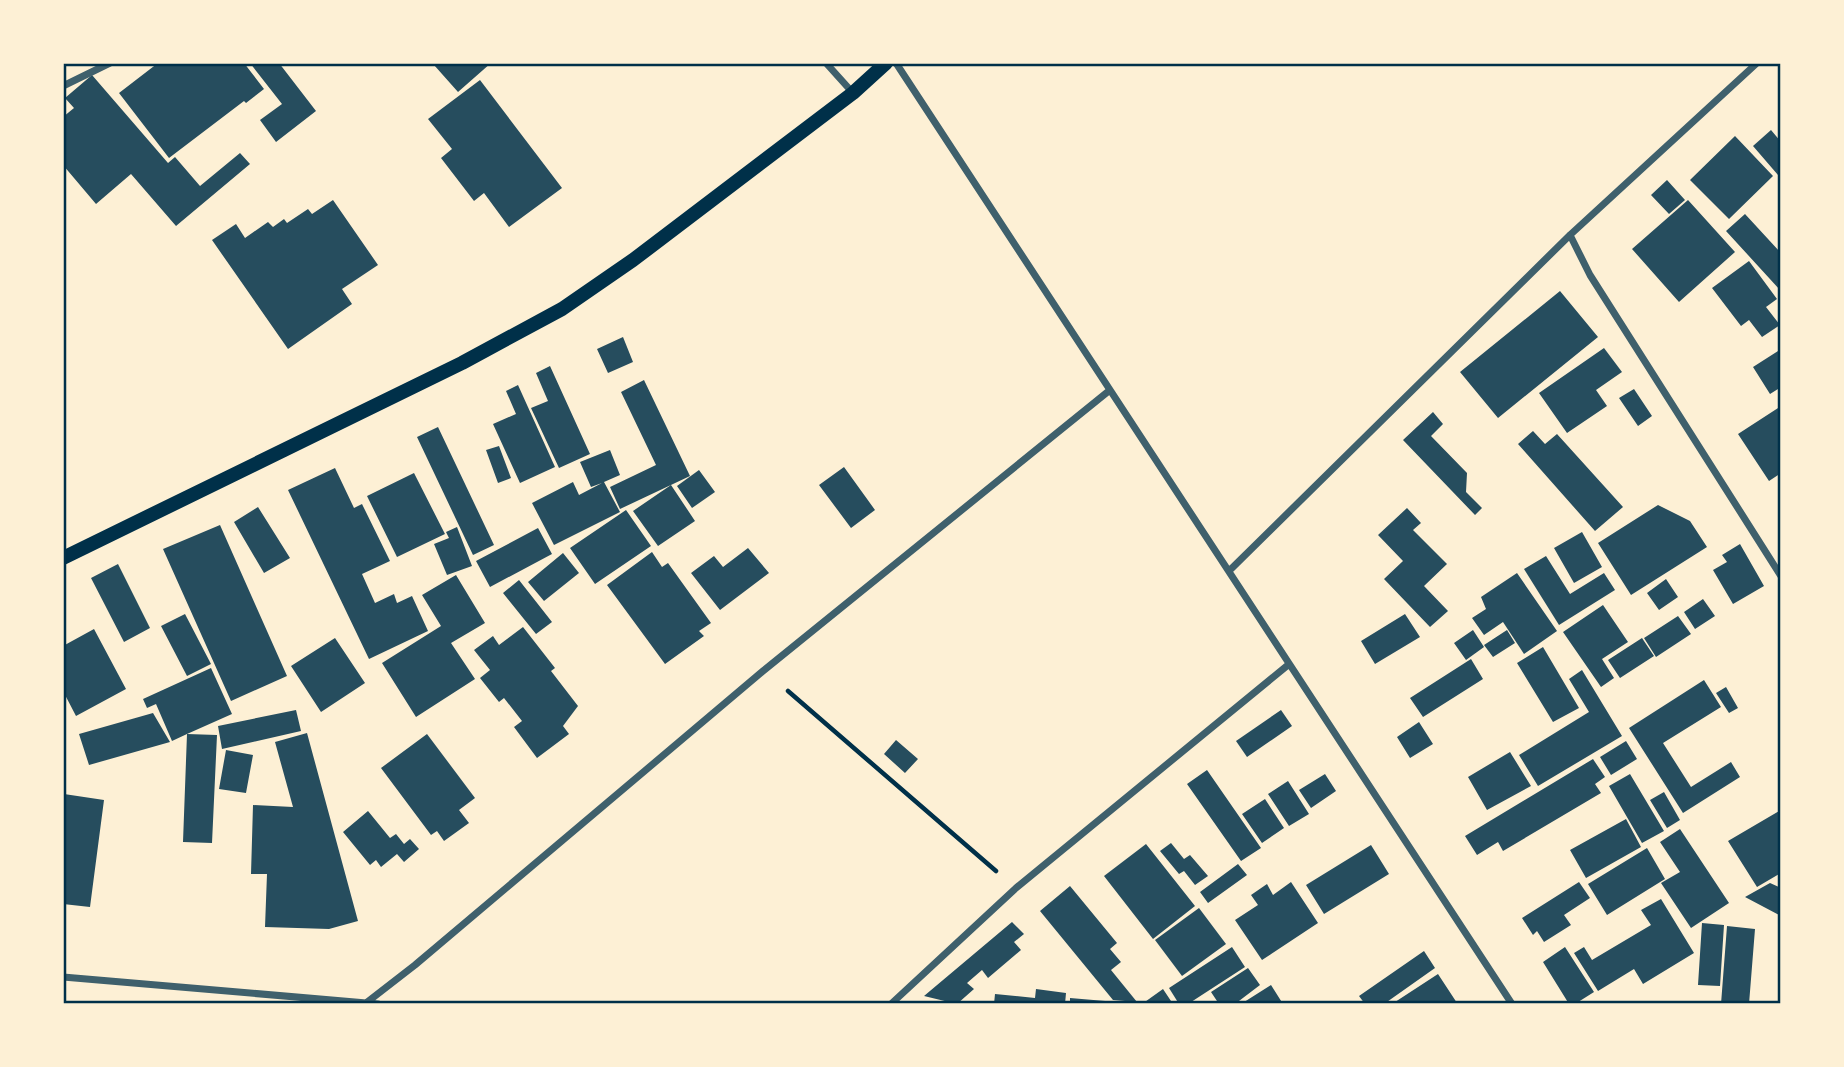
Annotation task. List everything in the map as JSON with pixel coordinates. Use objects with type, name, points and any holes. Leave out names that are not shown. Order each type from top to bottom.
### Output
[{"type":"main road","points":[[63,558],[462,363],[562,309],[633,260],[853,93],[886,63]]},
{"type":"street","points":[[63,86],[110,63]]},
{"type":"street","points":[[826,63],[853,93]]},
{"type":"street","points":[[897,63],[1512,1004]]},
{"type":"street","points":[[1229,571],[1570,235],[1757,63]]},
{"type":"street","points":[[1570,235],[1590,275],[1781,576]]},
{"type":"street","points":[[366,1003],[763,671],[1110,390]]},
{"type":"street","points":[[891,1004],[1016,888],[1288,665]]},
{"type":"street","points":[[63,977],[378,1004]]},
{"type":"path","points":[[788,691],[996,871]]},
{"type":"building","points":[[158,63],[244,63],[264,89],[169,158],[119,93]]},
{"type":"building","points":[[250,63],[279,63],[316,111],[276,142],[260,120],[282,104]]},
{"type":"building","points":[[491,63],[458,92],[434,65]]},
{"type":"building","points":[[92,75],[168,163],[175,157],[200,186],[240,153],[250,164],[176,226],[131,174],[96,204],[63,165],[63,117],[74,108],[65,98]]},
{"type":"building","points":[[480,80],[562,188],[509,227],[484,193],[474,201],[441,158],[452,149],[428,119]]},
{"type":"building","points":[[1771,130],[1781,142],[1781,173],[1778,175],[1753,146]]},
{"type":"building","points":[[1735,136],[1773,176],[1729,219],[1690,180]]},
{"type":"building","points":[[1667,180],[1685,200],[1669,214],[1651,195]]},
{"type":"building","points":[[333,200],[378,265],[342,289],[352,304],[288,349],[212,240],[236,224],[245,238],[268,222],[273,227],[284,219],[287,223],[308,209],[312,214]]},
{"type":"building","points":[[1688,200],[1735,252],[1679,302],[1632,249]]},
{"type":"building","points":[[1745,214],[1781,253],[1781,291],[1726,231]]},
{"type":"building","points":[[1749,261],[1777,299],[1766,307],[1780,325],[1762,337],[1749,320],[1741,326],[1712,288]]},
{"type":"building","points":[[1560,291],[1598,337],[1498,418],[1460,372]]},
{"type":"building","points":[[623,337],[633,362],[608,373],[597,349]]},
{"type":"building","points":[[1604,348],[1622,372],[1596,390],[1607,406],[1567,433],[1539,393]]},
{"type":"building","points":[[1781,349],[1781,387],[1770,394],[1753,367]]},
{"type":"building","points":[[550,366],[590,454],[559,468],[531,408],[548,401],[536,373]]},
{"type":"building","points":[[644,380],[690,476],[620,509],[610,487],[656,465],[621,392]]},
{"type":"building","points":[[518,385],[555,467],[520,483],[493,424],[516,414],[506,391]]},
{"type":"building","points":[[1634,389],[1652,416],[1638,426],[1619,398]]},
{"type":"building","points":[[1781,406],[1781,473],[1769,481],[1738,434]]},
{"type":"building","points":[[1433,412],[1443,424],[1431,436],[1467,473],[1466,492],[1482,508],[1475,515],[1403,440]]},
{"type":"building","points":[[438,427],[494,545],[473,555],[417,437]]},
{"type":"building","points":[[1533,431],[1545,444],[1557,434],[1623,507],[1595,531],[1518,444]]},
{"type":"building","points":[[499,446],[511,478],[498,483],[486,450]]},
{"type":"building","points":[[610,450],[620,475],[604,482],[620,512],[554,545],[532,503],[573,482],[579,495],[602,483],[591,487],[580,462]]},
{"type":"building","points":[[844,467],[875,510],[851,528],[819,485]]},
{"type":"building","points":[[335,468],[354,508],[362,504],[390,561],[362,574],[375,603],[394,594],[397,603],[412,596],[428,631],[369,659],[288,490]]},
{"type":"building","points":[[699,470],[715,492],[692,508],[677,486]]},
{"type":"building","points":[[414,473],[445,534],[397,557],[367,496]]},
{"type":"building","points":[[671,485],[695,521],[658,546],[633,511]]},
{"type":"building","points":[[1658,505],[1690,521],[1707,547],[1631,595],[1598,543]]},
{"type":"building","points":[[258,507],[290,558],[264,573],[234,522]]},
{"type":"building","points":[[1407,508],[1421,523],[1413,530],[1447,564],[1424,586],[1448,611],[1430,627],[1384,579],[1403,561],[1378,535]]},
{"type":"building","points":[[626,510],[651,546],[595,584],[570,548]]},
{"type":"building","points":[[220,525],[287,676],[231,701],[163,549]]},
{"type":"building","points":[[457,527],[472,566],[447,575],[434,544],[449,538],[446,532]]},
{"type":"building","points":[[538,528],[552,554],[490,587],[476,561]]},
{"type":"building","points":[[1582,532],[1602,567],[1574,583],[1554,548]]},
{"type":"building","points":[[1740,544],[1764,586],[1733,604],[1713,570],[1727,562],[1722,555]]},
{"type":"building","points":[[748,548],[769,573],[720,610],[691,573],[714,556],[723,567]]},
{"type":"building","points":[[652,552],[662,567],[668,563],[711,623],[699,631],[704,636],[665,664],[607,585]]},
{"type":"building","points":[[563,553],[579,573],[544,601],[528,582]]},
{"type":"building","points":[[1546,556],[1570,594],[1604,573],[1615,590],[1559,625],[1524,569]]},
{"type":"building","points":[[118,564],[150,628],[124,642],[91,578]]},
{"type":"building","points":[[1517,573],[1557,631],[1524,654],[1503,622],[1484,635],[1472,618],[1486,609],[1481,597]]},
{"type":"building","points":[[456,575],[485,623],[451,643],[475,679],[416,717],[382,663],[441,626],[422,595]]},
{"type":"building","points":[[1666,579],[1678,597],[1659,610],[1647,593]]},
{"type":"building","points":[[519,580],[552,622],[536,634],[503,593]]},
{"type":"building","points":[[1703,599],[1715,616],[1695,629],[1684,612]]},
{"type":"building","points":[[1603,605],[1628,642],[1602,659],[1614,678],[1601,687],[1563,632]]},
{"type":"building","points":[[185,614],[211,664],[187,676],[161,626]]},
{"type":"building","points":[[1405,614],[1420,637],[1375,664],[1361,641]]},
{"type":"building","points":[[1678,616],[1691,634],[1656,657],[1644,638]]},
{"type":"building","points":[[523,627],[555,668],[551,671],[578,706],[563,726],[569,734],[537,758],[514,727],[522,721],[504,698],[499,702],[480,678],[490,670],[474,650],[493,636],[499,645]]},
{"type":"building","points":[[94,629],[126,689],[76,716],[63,691],[63,646]]},
{"type":"building","points":[[1473,630],[1484,647],[1466,660],[1454,643]]},
{"type":"building","points":[[1507,630],[1515,643],[1493,657],[1484,645]]},
{"type":"building","points":[[335,638],[365,683],[321,712],[291,666]]},
{"type":"building","points":[[1642,638],[1654,656],[1620,678],[1608,660]]},
{"type":"building","points":[[1543,647],[1579,708],[1553,722],[1517,663]]},
{"type":"building","points":[[1471,659],[1483,679],[1423,717],[1410,698]]},
{"type":"building","points":[[211,668],[232,714],[172,741],[156,704],[147,708],[143,699]]},
{"type":"building","points":[[1582,670],[1622,736],[1538,786],[1519,755],[1589,712],[1569,679]]},
{"type":"building","points":[[1704,680],[1721,707],[1663,743],[1691,787],[1731,762],[1740,777],[1683,813],[1629,728]]},
{"type":"building","points":[[1726,687],[1738,708],[1729,713],[1716,693]]},
{"type":"building","points":[[296,710],[301,731],[222,749],[218,726]]},
{"type":"building","points":[[1281,710],[1292,726],[1247,757],[1236,741]]},
{"type":"building","points":[[153,713],[170,742],[89,765],[79,734]]},
{"type":"building","points":[[1419,722],[1433,744],[1410,758],[1397,737]]},
{"type":"building","points":[[307,733],[358,921],[329,929],[265,927],[267,874],[251,874],[253,805],[293,807],[275,742]]},
{"type":"building","points":[[187,734],[217,735],[212,843],[183,842]]},
{"type":"building","points":[[427,734],[475,798],[459,810],[469,823],[444,841],[437,831],[431,835],[381,768]]},
{"type":"building","points":[[896,740],[918,759],[905,773],[884,754]]},
{"type":"building","points":[[1626,741],[1637,759],[1611,775],[1600,757]]},
{"type":"building","points":[[226,750],[253,755],[246,793],[219,789]]},
{"type":"building","points":[[1510,752],[1531,786],[1487,810],[1468,777]]},
{"type":"building","points":[[1593,759],[1605,777],[1595,784],[1601,793],[1503,851],[1498,842],[1477,855],[1465,836]]},
{"type":"building","points":[[1207,770],[1261,848],[1241,861],[1187,784]]},
{"type":"building","points":[[1325,774],[1336,791],[1311,808],[1299,790]]},
{"type":"building","points":[[1630,774],[1664,831],[1642,843],[1609,786]]},
{"type":"building","points":[[1288,781],[1309,814],[1289,826],[1268,794]]},
{"type":"building","points":[[1664,792],[1680,820],[1667,828],[1650,800]]},
{"type":"building","points":[[64,794],[104,800],[90,907],[63,904]]},
{"type":"building","points":[[1265,799],[1284,828],[1262,843],[1242,814]]},
{"type":"building","points":[[1781,810],[1781,873],[1757,887],[1728,841]]},
{"type":"building","points":[[368,811],[390,838],[396,834],[404,844],[410,839],[419,849],[404,862],[397,854],[381,867],[376,860],[370,865],[343,832]]},
{"type":"building","points":[[1626,819],[1641,847],[1586,878],[1570,850]]},
{"type":"building","points":[[1680,829],[1729,903],[1691,928],[1661,883],[1680,872],[1660,842]]},
{"type":"building","points":[[1171,843],[1184,859],[1190,855],[1208,876],[1195,885],[1184,871],[1179,874],[1160,851]]},
{"type":"building","points":[[1146,844],[1195,906],[1153,939],[1104,876]]},
{"type":"building","points":[[1371,845],[1389,874],[1324,914],[1306,885]]},
{"type":"building","points":[[1647,848],[1665,879],[1607,915],[1588,884]]},
{"type":"building","points":[[1238,864],[1247,875],[1208,903],[1200,892]]},
{"type":"building","points":[[1291,882],[1318,923],[1262,960],[1235,920],[1258,905],[1251,895],[1267,884],[1273,895]]},
{"type":"building","points":[[1579,882],[1590,898],[1564,915],[1571,925],[1544,942],[1537,931],[1533,935],[1522,918]]},
{"type":"building","points":[[1770,883],[1781,888],[1781,916],[1745,897]]},
{"type":"building","points":[[1070,886],[1117,943],[1110,949],[1121,962],[1111,970],[1137,1002],[1113,1000],[1040,911]]},
{"type":"building","points":[[1661,899],[1694,953],[1643,984],[1634,969],[1598,991],[1574,953],[1584,947],[1592,960],[1651,925],[1641,910]]},
{"type":"building","points":[[1199,908],[1226,944],[1182,976],[1155,940]]},
{"type":"building","points":[[1012,922],[1024,934],[1014,942],[1021,950],[988,978],[982,970],[967,983],[974,989],[957,1004],[924,996]]},
{"type":"building","points":[[1702,923],[1724,925],[1720,986],[1698,985]]},
{"type":"building","points":[[1727,926],[1755,929],[1749,1004],[1721,1004]]},
{"type":"building","points":[[1232,947],[1245,967],[1188,1004],[1179,1004],[1169,988]]},
{"type":"building","points":[[1565,947],[1594,992],[1575,1004],[1569,1004],[1543,962]]},
{"type":"building","points":[[1424,951],[1435,968],[1384,1004],[1365,1004],[1359,996]]},
{"type":"building","points":[[1248,968],[1260,985],[1235,1004],[1219,1004],[1211,992]]},
{"type":"building","points":[[1438,974],[1457,1003],[1392,1004]]},
{"type":"building","points":[[1271,985],[1283,1004],[1241,1004]]},
{"type":"building","points":[[1036,989],[1066,993],[1065,1004],[994,1004],[995,994],[1035,998]]},
{"type":"building","points":[[1163,989],[1173,1004],[1142,1004]]},
{"type":"building","points":[[1070,998],[1117,1002],[1117,1004],[1070,1004]]}]
